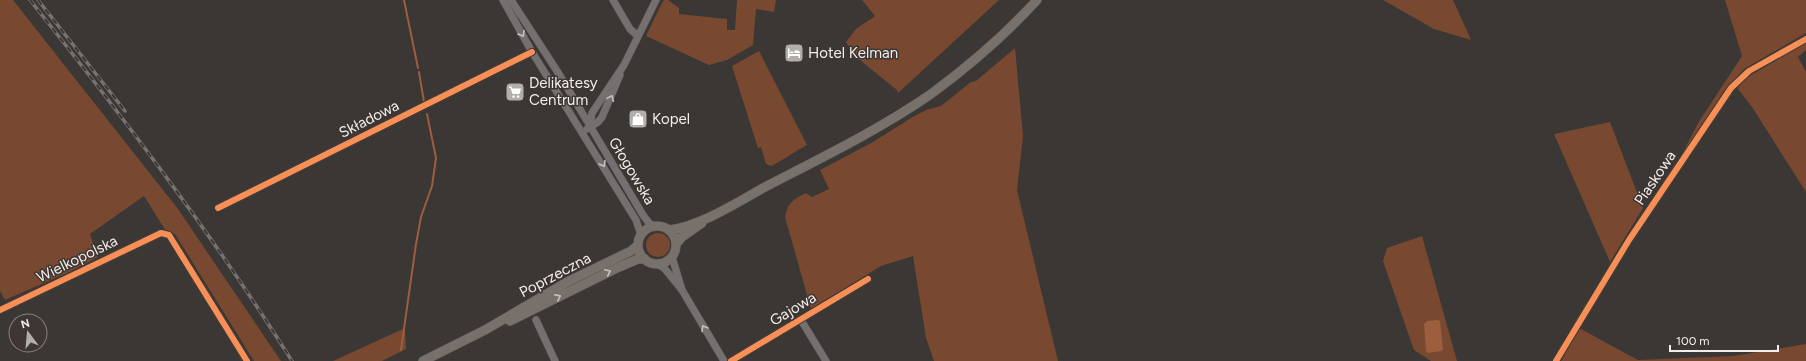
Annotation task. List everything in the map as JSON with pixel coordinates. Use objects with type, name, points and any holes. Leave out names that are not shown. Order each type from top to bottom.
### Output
[{"type":"main road","points":[[676,244],[682,237],[708,218],[859,138],[924,98],[980,56],[1037,0]]},
{"type":"main road","points":[[669,230],[708,218]]},
{"type":"main road","points":[[655,226],[669,230],[674,236],[676,244],[676,249],[672,257],[668,261],[658,264],[651,263],[644,259],[640,253],[638,245],[642,234],[655,226]]},
{"type":"main road","name":"Poprzeczna","points":[[423,361],[485,330],[569,281],[632,251],[638,245]]},
{"type":"main road","name":"Poprzeczna","points":[[485,330],[518,318],[617,268],[638,259],[644,259]]},
{"type":"street","name":"Głogowska","points":[[502,0],[532,52],[636,220],[642,234]]},
{"type":"street","name":"Głogowska","points":[[511,0],[537,39],[649,223],[655,226]]},
{"type":"street","points":[[613,0],[630,29],[638,36]]},
{"type":"street","points":[[582,131],[602,117],[624,65],[656,0]]},
{"type":"street","points":[[537,39],[535,49],[532,52],[551,63]]},
{"type":"street","name":"Piaskowa","points":[[1556,361],[1629,240],[1731,88],[1749,71],[1806,39]]},
{"type":"street","name":"Składowa","points":[[218,208],[532,52]]},
{"type":"street","points":[[590,126],[590,120],[594,110],[624,65]]},
{"type":"street","points":[[580,109],[594,110]]},
{"type":"street","name":"Wielkopolska","points":[[0,310],[162,233],[169,235],[247,361]]},
{"type":"street","points":[[672,257],[682,290]]},
{"type":"street","points":[[658,264],[665,269],[682,290],[724,361]]},
{"type":"street","name":"Gajowa","points":[[731,361],[868,279]]},
{"type":"street","points":[[536,320],[555,361]]},
{"type":"street","points":[[801,320],[826,361]]},
{"type":"shaded area","points":[[0,0],[13,0],[178,209],[281,361],[254,361],[175,234],[166,231],[144,196],[90,234],[98,257],[69,272],[5,300],[0,291]]},
{"type":"shaded area","points":[[668,0],[679,8],[679,14],[727,19],[727,30],[735,30],[737,0],[776,0],[774,12],[756,9],[753,45],[727,60],[709,65],[646,36],[663,1]]},
{"type":"shaded area","points":[[862,0],[999,0],[898,93],[897,90],[856,57],[846,42],[856,29],[875,16]]},
{"type":"shaded area","points":[[1383,0],[1453,0],[1471,40],[1434,29]]},
{"type":"shaded area","points":[[1725,0],[1806,0],[1806,33],[1744,69],[1732,82],[1681,156],[1698,123],[1742,56]]},
{"type":"shaded area","points":[[1806,43],[1806,50],[1798,57],[1806,72],[1806,192],[1752,107],[1738,89],[1741,81]]},
{"type":"shaded area","points":[[1015,48],[1023,136],[1017,190],[1058,361],[934,361],[926,338],[913,256],[881,266],[811,309],[785,217],[789,205],[806,193],[812,197],[829,189],[820,170],[873,142],[926,110],[941,106],[971,82],[976,81]]},
{"type":"shaded area","points":[[759,51],[807,145],[771,166],[766,164],[761,147],[758,148],[732,66]]},
{"type":"shaded area","points":[[1610,122],[1643,208],[1610,262],[1554,134]]},
{"type":"shaded area","points":[[658,233],[667,236],[670,245],[667,254],[658,257],[649,254],[646,245],[649,236]]},
{"type":"shaded area","points":[[1422,236],[1457,361],[1431,361],[1414,350],[1383,261],[1387,248]]},
{"type":"shaded area","points":[[1427,321],[1440,321],[1443,349],[1441,351],[1428,353],[1426,351],[1424,324]]},
{"type":"shaded area","points":[[405,328],[406,349],[382,361],[333,361]]},
{"type":"shaded area","points":[[1579,328],[1638,360],[1734,356],[1806,344],[1806,361],[1561,361]]},
{"type":"waterway","points":[[404,0],[418,68]]},
{"type":"waterway","points":[[419,72],[424,102]]},
{"type":"waterway","points":[[401,350],[416,244],[421,217],[432,186],[436,158],[427,114]]},
{"type":"railway","points":[[30,0],[133,132],[199,222],[262,314],[292,361]]},
{"type":"railway","points":[[38,0],[125,111]]},
{"type":"cycle path","points":[[1556,361],[1629,240],[1731,88],[1749,71],[1806,39]]},
{"type":"cycle path","points":[[218,208],[532,52]]},
{"type":"cycle path","points":[[0,310],[161,233],[169,235],[247,361]]},
{"type":"cycle path","points":[[731,361],[868,279]]},
{"type":"place","name":"Hotel Kelman","points":[[794,53]]},
{"type":"place","name":"Delikatesy Centrum","points":[[515,92]]},
{"type":"place","name":"Kopel","points":[[638,119]]}]
